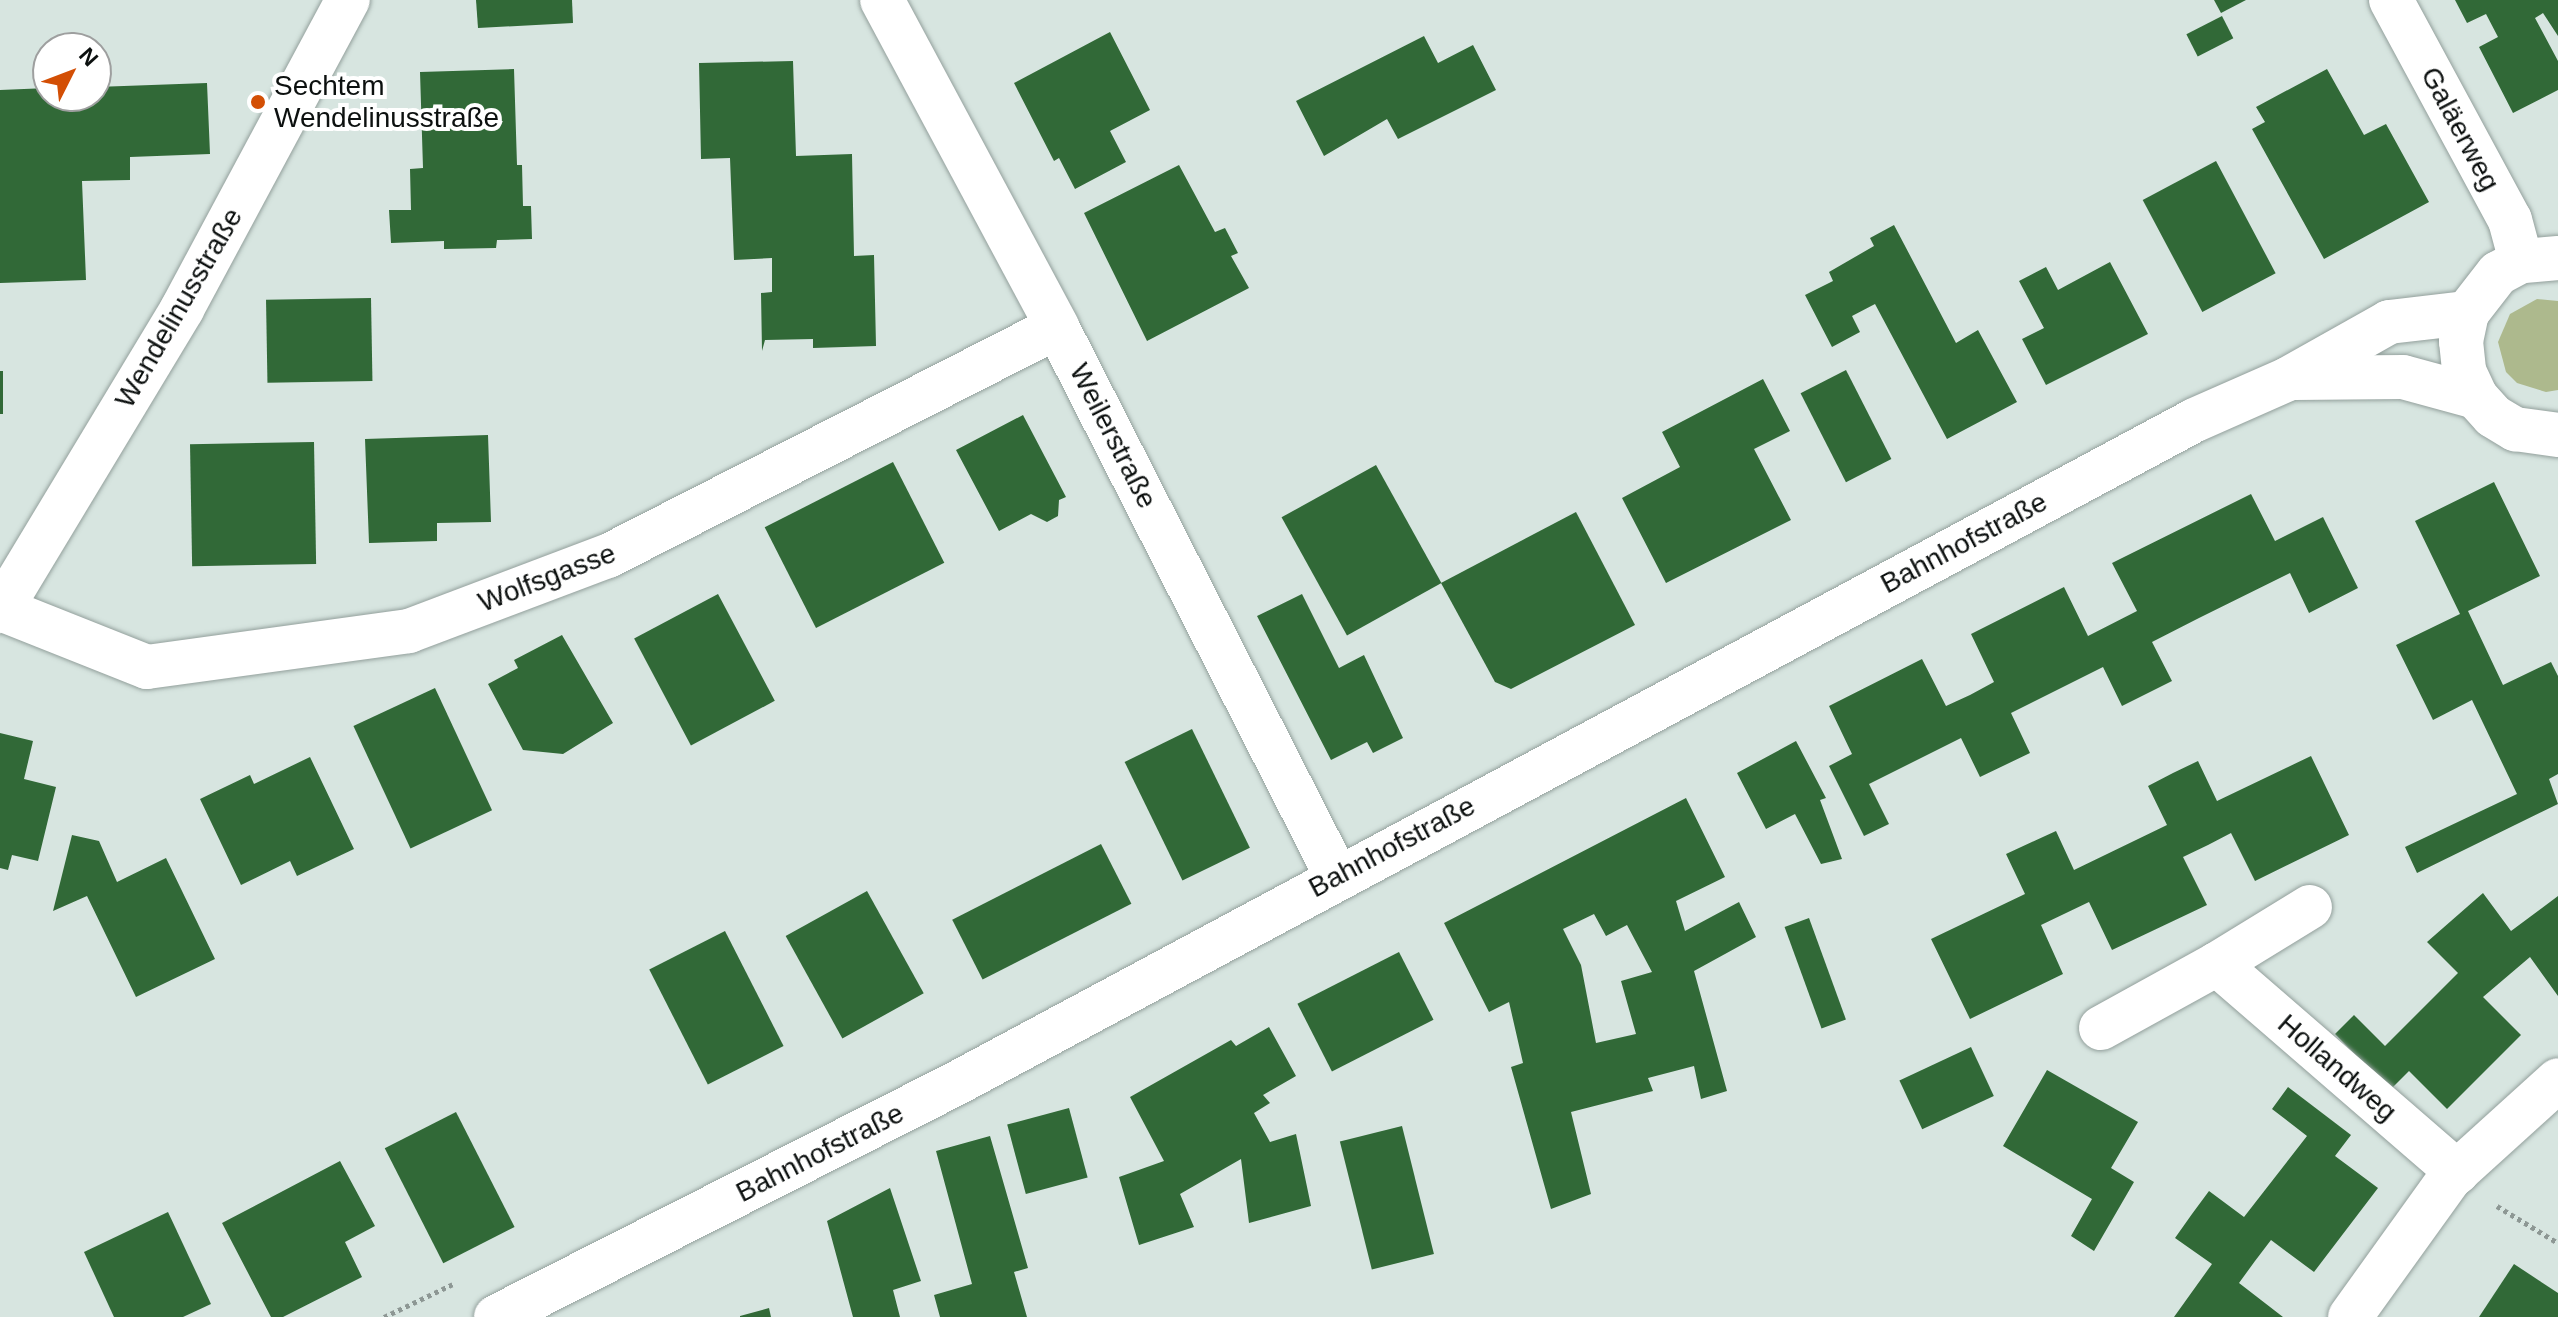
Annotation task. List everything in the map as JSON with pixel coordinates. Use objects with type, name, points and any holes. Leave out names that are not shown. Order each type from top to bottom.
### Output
[{"type":"street","name":"Wendelinusstraße","points":[[0,610],[182,309],[348,0]]},
{"type":"street","name":"Weilerstraße","points":[[882,0],[1057,327],[1337,877]]},
{"type":"street","name":"Galäerweg","points":[[2391,0],[2510,220],[2540,259]]},
{"type":"street","points":[[2476,397],[2462,356],[2467,313],[2498,273],[2540,259]]},
{"type":"street","name":"Bahnhofstraße","points":[[496,1317],[957,1083],[2195,420],[2288,379],[2389,322],[2467,313]]},
{"type":"street","name":"Wolfsgasse","points":[[0,610],[147,667],[409,631],[608,556],[1057,327]]},
{"type":"street","name":"Bahnhofstraße","points":[[2288,379],[2403,377],[2476,397],[2515,429],[2558,435]]},
{"type":"street","points":[[2101,1028],[2217,964],[2310,907]]},
{"type":"street","name":"Hollandweg","points":[[2217,964],[2453,1175]]},
{"type":"street","points":[[2350,1317],[2453,1175],[2558,1080]]},
{"type":"path","points":[[2453,1175],[2558,1243]]},
{"type":"green space","points":[[2537,299],[2558,301],[2558,390],[2546,392],[2517,383],[2506,372],[2498,342],[2510,314]]},
{"type":"building","points":[[476,0],[572,0],[573,23],[478,28]]},
{"type":"building","points":[[2214,0],[2246,0],[2221,13]]},
{"type":"building","points":[[2455,0],[2558,0],[2558,36],[2543,13],[2535,18],[2558,61],[2558,90],[2513,113],[2479,47],[2498,37],[2486,14],[2467,23]]},
{"type":"building","points":[[2222,16],[2233,38],[2198,56],[2186,34]]},
{"type":"building","points":[[1110,32],[1150,110],[1110,131],[1126,162],[1075,189],[1059,158],[1054,161],[1014,83]]},
{"type":"building","points":[[1424,36],[1438,63],[1473,45],[1496,90],[1398,139],[1387,119],[1324,156],[1296,101]]},
{"type":"building","points":[[793,61],[796,156],[852,154],[854,256],[874,255],[876,346],[813,348],[813,339],[765,340],[762,351],[761,293],[772,292],[772,258],[734,260],[730,158],[701,159],[699,63]]},
{"type":"building","points":[[514,69],[517,165],[522,165],[523,206],[531,206],[532,239],[497,240],[496,248],[444,249],[444,241],[391,243],[389,210],[411,210],[410,169],[423,168],[420,72]]},
{"type":"building","points":[[2327,69],[2364,135],[2386,124],[2429,202],[2324,259],[2252,129],[2265,122],[2256,107]]},
{"type":"building","points":[[207,83],[210,154],[130,157],[130,180],[82,181],[86,280],[0,283],[0,90],[32,89],[32,112],[112,112],[112,86]]},
{"type":"building","points":[[2216,161],[2276,273],[2202,312],[2143,200]]},
{"type":"building","points":[[1179,165],[1215,232],[1225,228],[1238,253],[1231,256],[1249,288],[1147,341],[1084,213]]},
{"type":"building","points":[[1894,225],[1956,343],[1978,330],[2017,402],[1947,439],[1875,304],[1852,316],[1860,332],[1832,347],[1805,295],[1833,281],[1829,272],[1874,246],[1870,238]]},
{"type":"building","points":[[2110,262],[2148,334],[2046,385],[2022,339],[2044,328],[2019,281],[2046,267],[2058,290]]},
{"type":"building","points":[[371,298],[372,381],[267,383],[266,300]]},
{"type":"building","points":[[1846,370],[1891,459],[1846,482],[1801,393]]},
{"type":"building","points":[[0,371],[3,371],[3,414],[0,414]]},
{"type":"building","points":[[1763,379],[1790,431],[1754,449],[1791,520],[1666,583],[1622,498],[1680,467],[1662,432]]},
{"type":"building","points":[[1023,415],[1066,497],[1059,500],[1058,516],[1047,522],[1031,514],[999,531],[956,450]]},
{"type":"building","points":[[488,435],[491,522],[437,523],[437,541],[369,543],[365,439]]},
{"type":"building","points":[[314,442],[316,564],[192,566],[190,444]]},
{"type":"building","points":[[893,462],[944,563],[816,628],[765,527]]},
{"type":"building","points":[[1376,465],[1441,583],[1347,635],[1282,517]]},
{"type":"building","points":[[2494,482],[2540,576],[2468,611],[2503,685],[2551,662],[2558,676],[2558,774],[2549,779],[2558,804],[2417,873],[2405,847],[2517,794],[2472,700],[2433,720],[2396,645],[2460,614],[2415,521]]},
{"type":"building","points":[[2251,494],[2275,541],[2323,517],[2358,588],[2309,613],[2290,573],[2199,618],[2152,642],[2172,681],[2122,706],[2103,667],[2011,713],[2030,753],[1980,777],[1961,738],[1869,784],[1889,824],[1864,836],[1829,766],[1852,754],[1829,706],[1922,659],[1946,706],[1970,695],[1994,682],[1971,634],[2064,587],[2088,636],[2137,611],[2112,563]]},
{"type":"building","points":[[1576,512],[1635,625],[1511,689],[1495,682],[1441,583]]},
{"type":"building","points":[[718,594],[775,701],[691,745],[634,639]]},
{"type":"building","points":[[1302,594],[1339,668],[1364,655],[1403,738],[1373,753],[1367,742],[1331,760],[1257,616]]},
{"type":"building","points":[[562,635],[613,723],[563,754],[523,750],[488,684],[518,668],[514,660]]},
{"type":"building","points":[[435,688],[492,810],[410,848],[353,726]]},
{"type":"building","points":[[1192,729],[1250,848],[1182,881],[1125,762]]},
{"type":"building","points":[[0,733],[33,741],[24,779],[56,787],[38,861],[12,855],[8,870],[0,868]]},
{"type":"building","points":[[1796,741],[1826,798],[1820,800],[1842,859],[1821,864],[1795,814],[1766,829],[1737,773]]},
{"type":"building","points":[[2311,756],[2349,835],[2255,881],[2231,833],[2183,857],[2207,905],[2112,950],[2089,902],[2041,925],[2063,974],[1970,1019],[1931,939],[2025,894],[2006,854],[2056,831],[2074,870],[2167,825],[2148,786],[2173,773],[2198,761],[2217,801]]},
{"type":"building","points":[[310,757],[354,849],[297,876],[290,861],[241,885],[200,799],[250,775],[254,784]]},
{"type":"building","points":[[1686,798],[1725,877],[1676,901],[1685,931],[1739,902],[1756,937],[1694,971],[1727,1091],[1701,1099],[1694,1066],[1648,1078],[1653,1091],[1571,1112],[1591,1194],[1551,1209],[1511,1067],[1523,1063],[1509,1002],[1489,1012],[1444,923]],"holes":[[[1594,914],[1606,936],[1627,925],[1652,972],[1621,981],[1636,1034],[1596,1043],[1581,965],[1563,929]]]},
{"type":"building","points":[[72,835],[99,841],[117,882],[166,858],[215,959],[136,997],[87,896],[53,911]]},
{"type":"building","points":[[1101,844],[1131,904],[983,980],[952,920]]},
{"type":"building","points":[[867,891],[924,993],[842,1038],[786,936]]},
{"type":"building","points":[[2483,893],[2511,931],[2558,896],[2558,996],[2530,957],[2483,997],[2521,1035],[2447,1109],[2409,1071],[2390,1090],[2335,1034],[2354,1015],[2385,1046],[2458,973],[2427,942]]},
{"type":"building","points":[[1809,918],[1846,1019],[1822,1028],[1785,927]]},
{"type":"building","points":[[725,931],[784,1046],[708,1085],[649,970]]},
{"type":"building","points":[[1399,952],[1434,1020],[1332,1071],[1297,1004]]},
{"type":"building","points":[[1269,1027],[1296,1076],[1263,1095],[1270,1103],[1254,1113],[1270,1142],[1296,1134],[1311,1206],[1249,1223],[1241,1159],[1180,1194],[1194,1227],[1139,1245],[1119,1177],[1164,1161],[1130,1097],[1231,1040],[1236,1046]]},
{"type":"building","points":[[1971,1047],[1994,1096],[1922,1129],[1899,1080]]},
{"type":"building","points":[[2047,1070],[2138,1122],[2111,1168],[2134,1182],[2094,1251],[2071,1236],[2092,1199],[2003,1146]]},
{"type":"building","points":[[2288,1087],[2351,1135],[2335,1156],[2378,1188],[2314,1272],[2271,1240],[2255,1261],[2239,1283],[2283,1317],[2174,1317],[2212,1264],[2175,1238],[2192,1214],[2209,1191],[2244,1217],[2307,1136],[2272,1109]]},
{"type":"building","points":[[1069,1108],[1088,1178],[1026,1194],[1007,1125]]},
{"type":"building","points":[[456,1112],[515,1227],[443,1263],[385,1148]]},
{"type":"building","points":[[1402,1126],[1434,1254],[1372,1270],[1340,1141]]},
{"type":"building","points":[[990,1136],[1028,1268],[1014,1272],[1027,1317],[940,1317],[934,1295],[972,1284],[936,1151]]},
{"type":"building","points":[[340,1161],[375,1226],[345,1242],[362,1277],[283,1317],[271,1317],[222,1223]]},
{"type":"building","points":[[890,1188],[921,1281],[893,1290],[900,1317],[853,1317],[827,1221]]},
{"type":"building","points":[[168,1212],[211,1304],[183,1317],[114,1317],[84,1252]]},
{"type":"building","points":[[2514,1264],[2558,1293],[2558,1317],[2479,1317]]},
{"type":"building","points":[[769,1308],[771,1317],[740,1317],[740,1316]]},
{"type":"place","name":"Sechtem Wendelinusstraße","points":[[258,102]]}]
